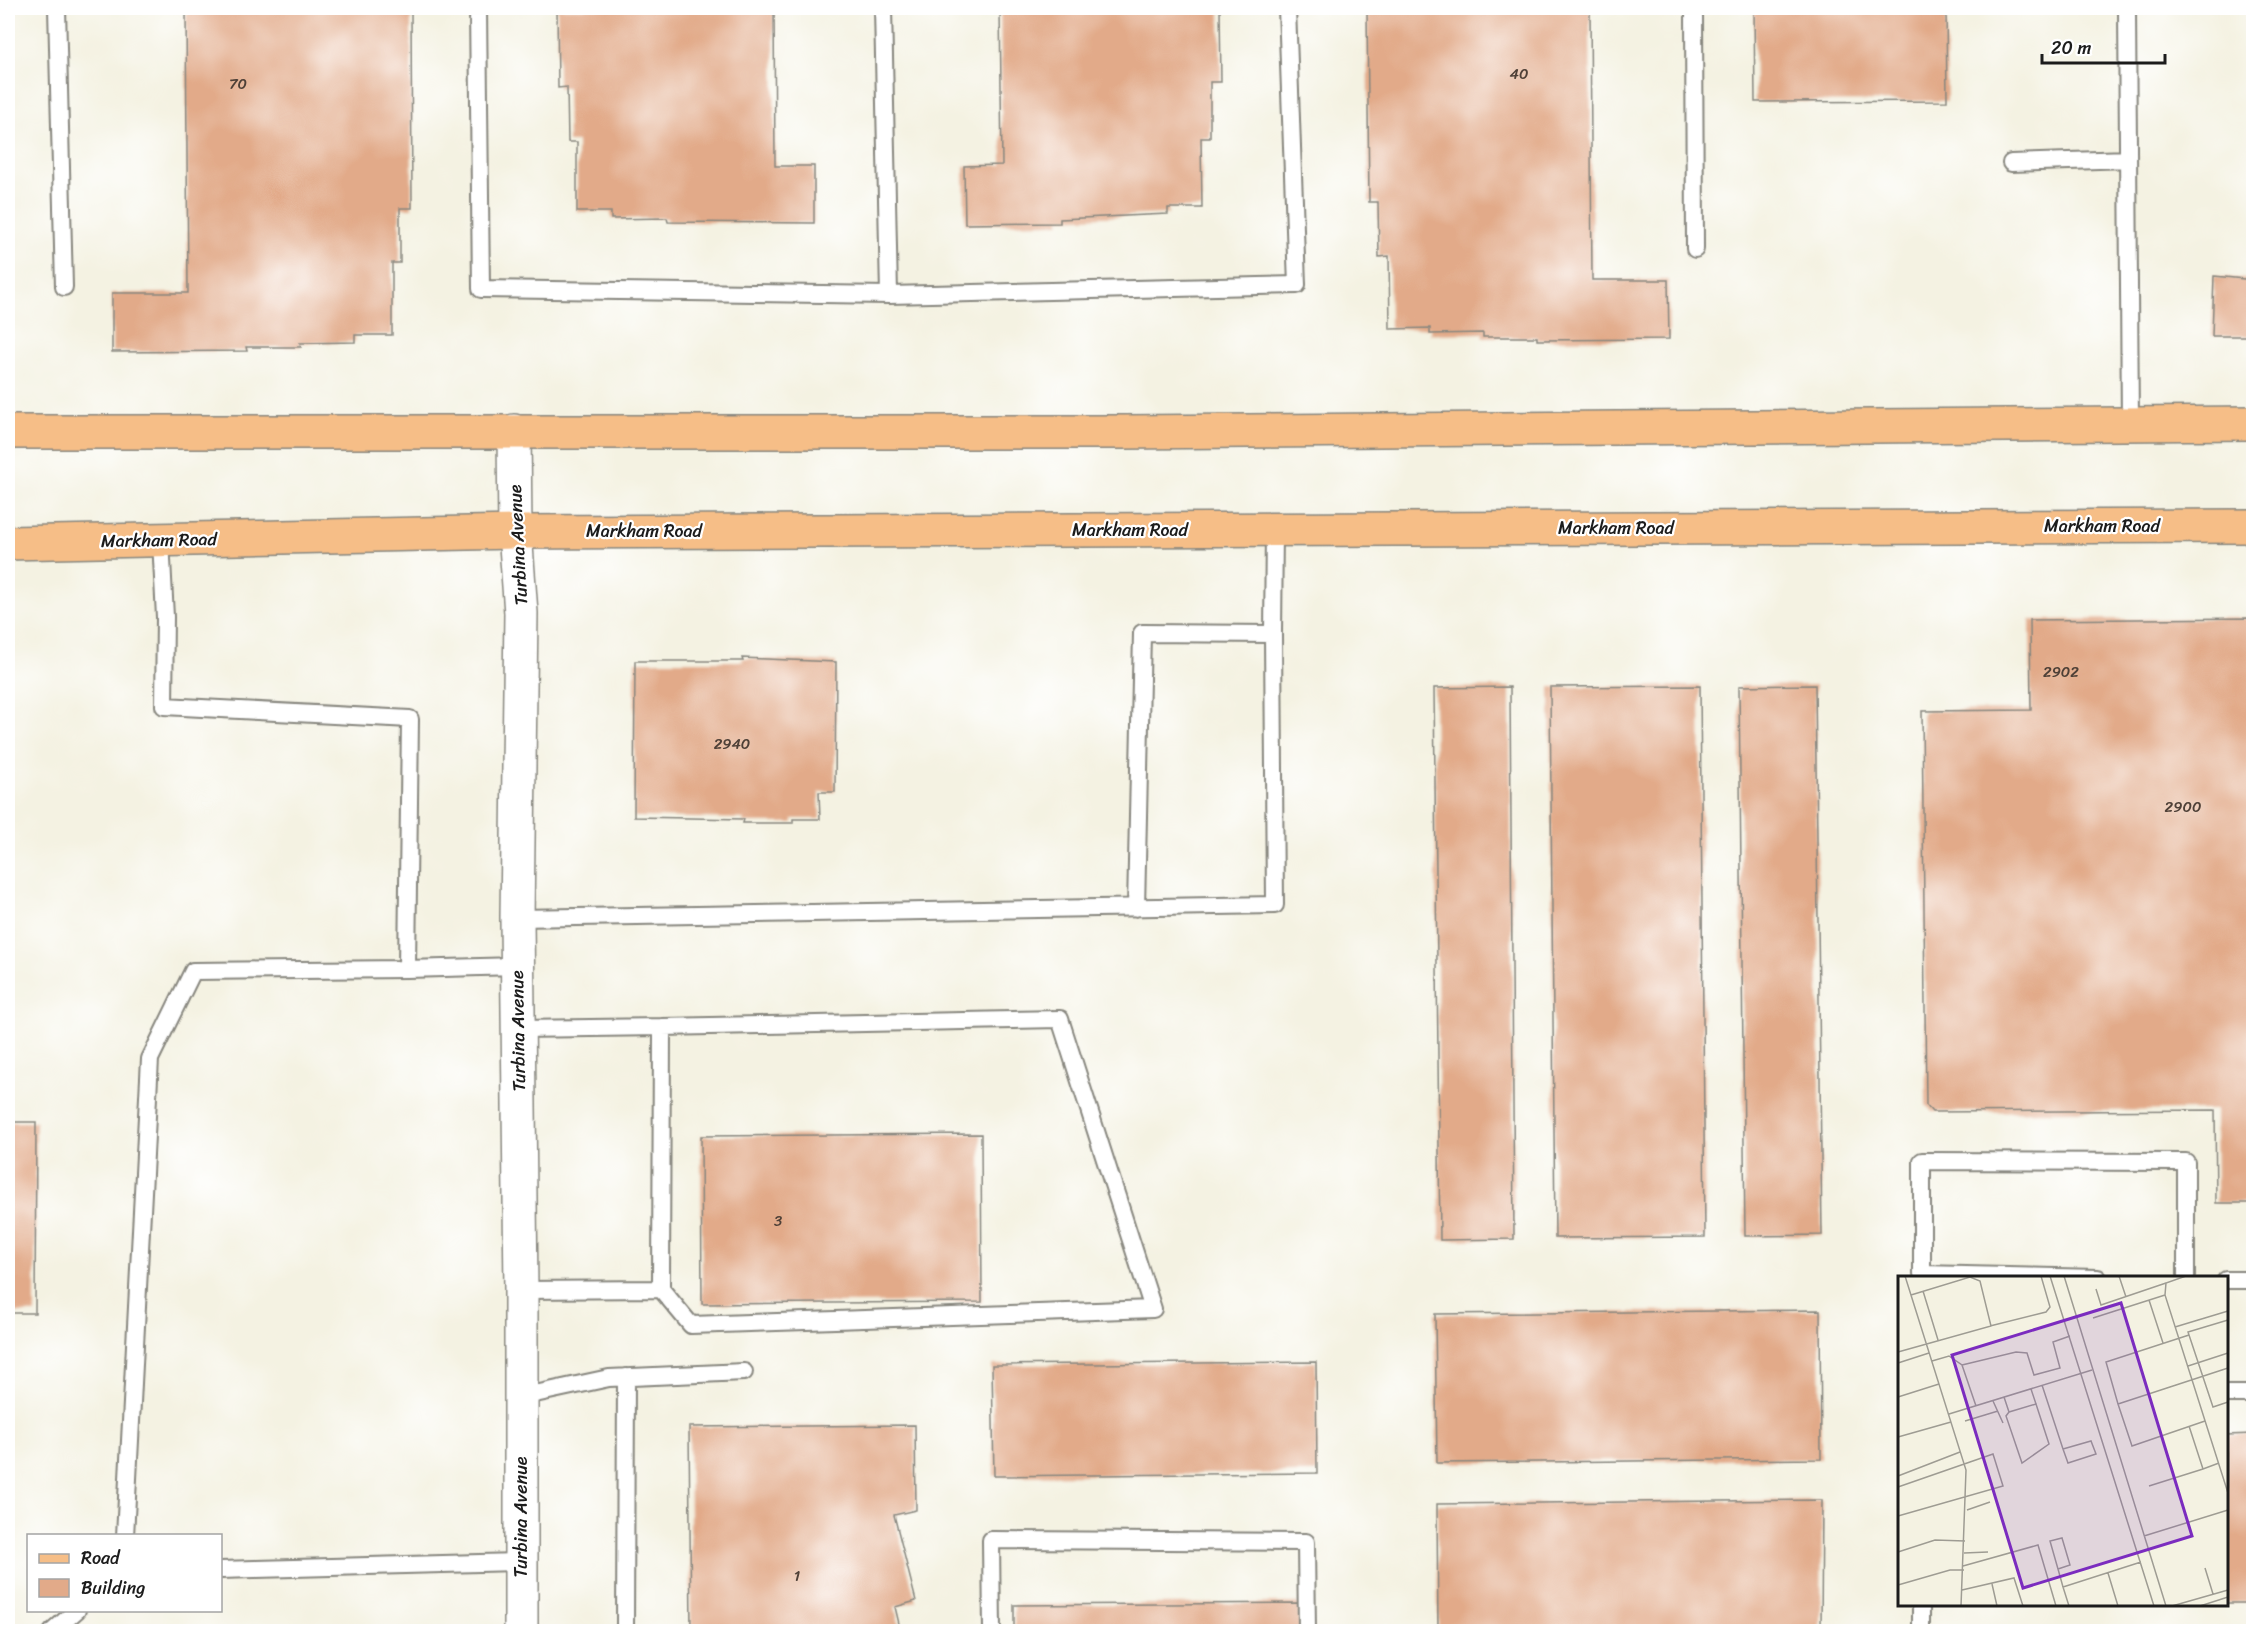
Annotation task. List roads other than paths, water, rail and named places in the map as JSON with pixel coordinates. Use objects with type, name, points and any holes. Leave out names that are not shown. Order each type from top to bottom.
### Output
[{"type":"main road","points":[[8,432],[1136,432],[2253,423]]},
{"type":"main road","name":"Markham Road","points":[[8,543],[514,532],[2253,526]]},
{"type":"street","name":"Turbina Avenue","points":[[514,431],[514,532],[521,613],[517,918],[521,1290],[520,1632]]},
{"type":"lane","points":[[57,8],[64,287]]},
{"type":"lane","points":[[478,8],[481,289],[889,295],[1297,285],[1287,8]]},
{"type":"lane","points":[[883,8],[889,295]]},
{"type":"lane","points":[[1694,8],[1695,249]]},
{"type":"lane","points":[[2127,8],[2130,424]]},
{"type":"lane","points":[[2011,163],[2128,159]]},
{"type":"lane","points":[[517,918],[1275,905],[1274,529]]},
{"type":"lane","points":[[160,540],[165,617],[164,706],[410,718],[407,969]]},
{"type":"lane","points":[[1136,908],[1142,633],[1273,634]]},
{"type":"lane","points":[[125,1534],[150,1059],[193,970],[517,966]]},
{"type":"lane","points":[[519,1029],[1060,1019],[1153,1309],[691,1325],[661,1289],[662,1027]]},
{"type":"lane","points":[[2010,1276],[1922,1274],[1922,1161],[2186,1162],[2186,1276]]},
{"type":"lane","points":[[2228,1280],[2253,1280]]},
{"type":"lane","points":[[521,1290],[661,1289]]},
{"type":"lane","points":[[521,1397],[609,1378],[744,1372]]},
{"type":"lane","points":[[625,1632],[626,1377]]},
{"type":"lane","points":[[2228,1394],[2253,1394]]},
{"type":"lane","points":[[992,1632],[991,1540],[1306,1542],[1306,1632]]},
{"type":"lane","points":[[222,1570],[521,1562]]},
{"type":"lane","points":[[1921,1606],[1921,1632]]},
{"type":"lane","points":[[52,1632],[76,1612]]}]
